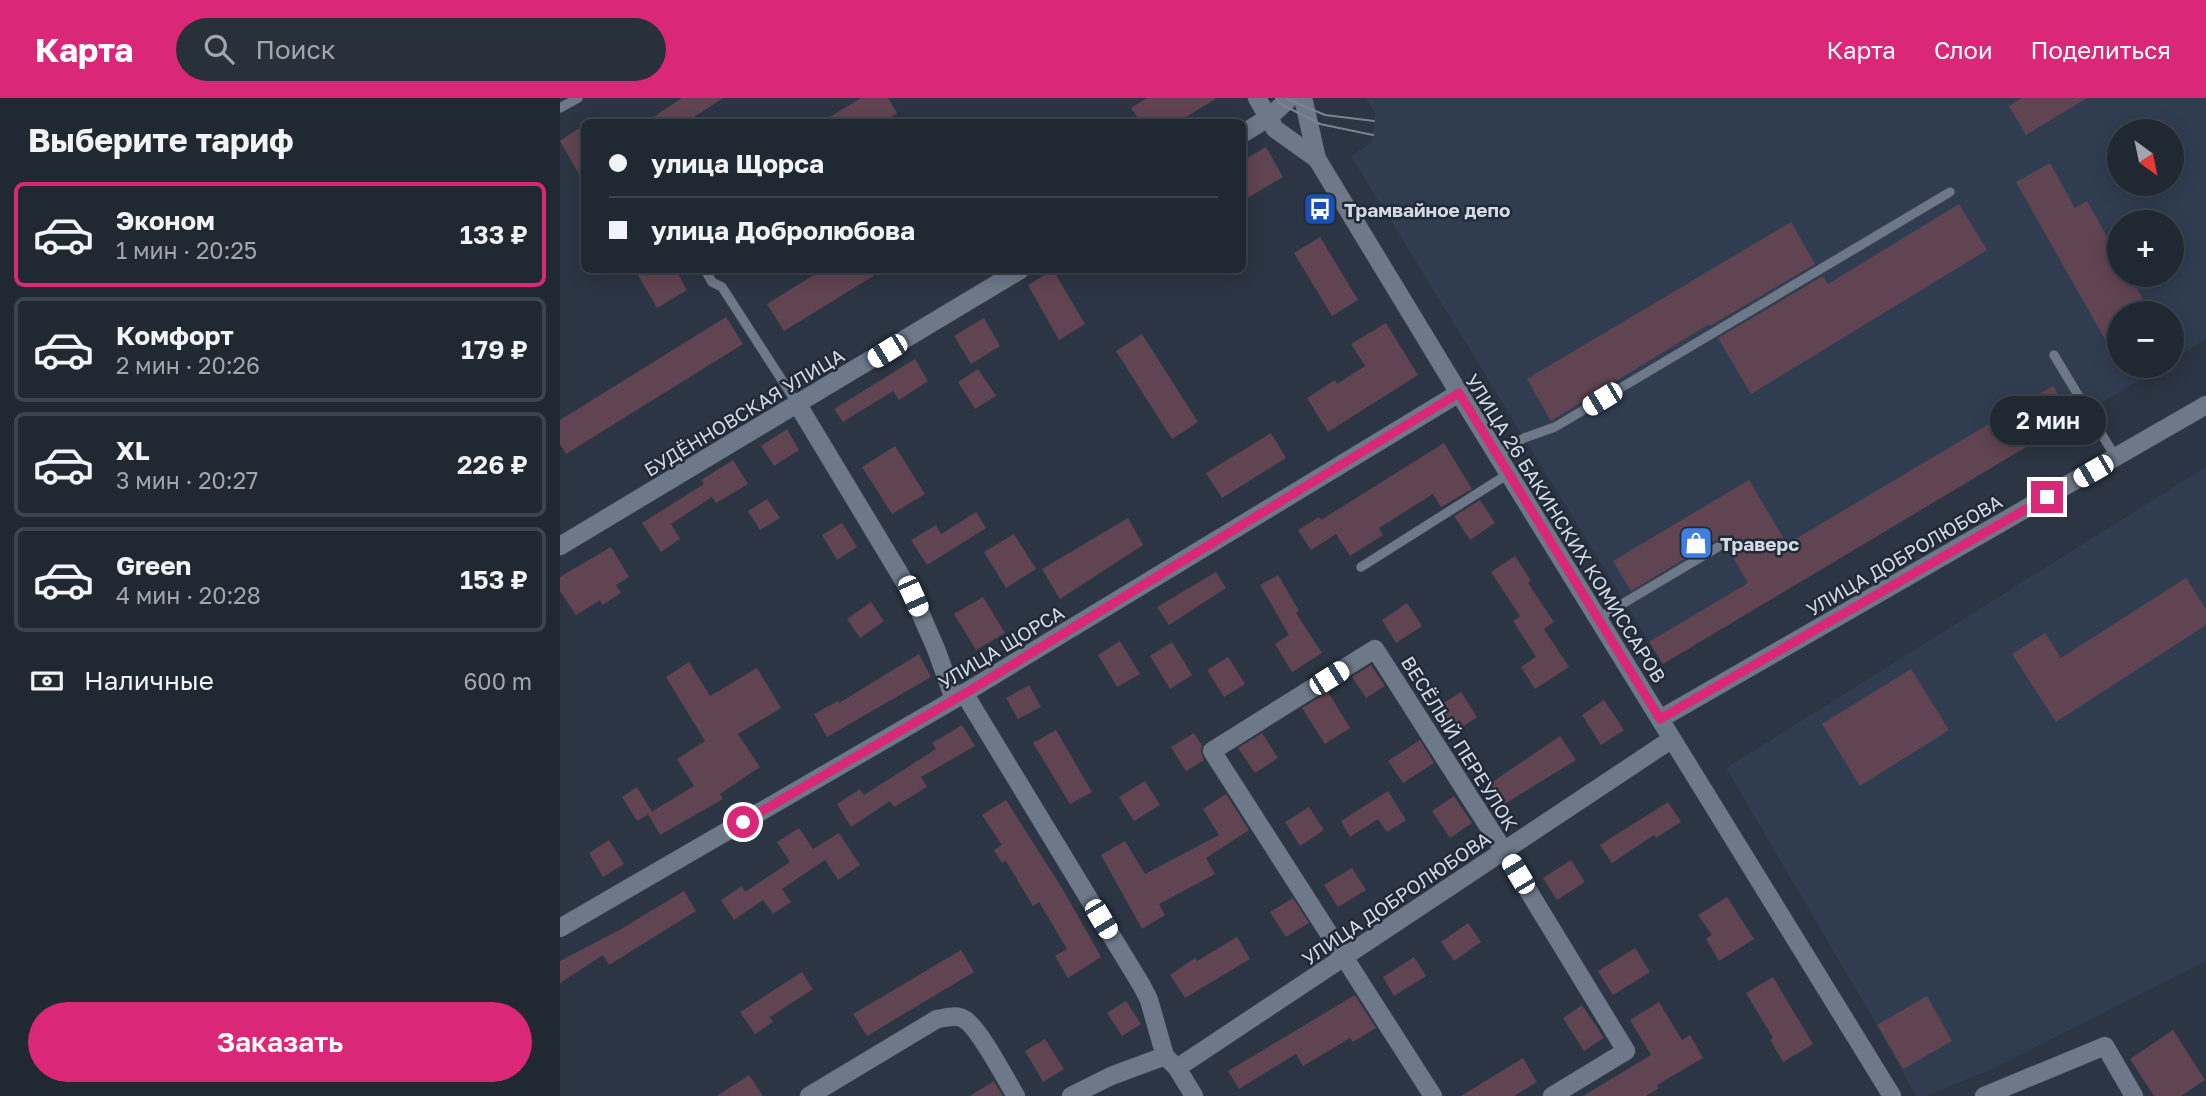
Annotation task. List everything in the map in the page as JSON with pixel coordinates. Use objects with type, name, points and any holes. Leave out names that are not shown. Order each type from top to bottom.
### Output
[{"type":"street","name":"УЛИЦА 26 БАКИНСКИХ КОМИССАРОВ","points":[[1257,98],[1275,129],[1317,159]]},
{"type":"street","points":[[1246,132],[1268,118],[1290,98]]},
{"type":"street","name":"УЛИЦА 26 БАКИНСКИХ КОМИССАРОВ","points":[[1303,98],[1317,159],[1892,1096]]},
{"type":"street","name":"БУДЁННОВСКАЯ УЛИЦА","points":[[560,546],[1015,273]]},
{"type":"street","name":"УЛИЦА ЩОРСА","points":[[560,928],[959,696],[1459,393]]},
{"type":"street","points":[[798,405],[913,596],[959,696],[1142,986],[1171,1062],[1194,1096]]},
{"type":"street","name":"УЛИЦА ДОБРОЛЮБОВА","points":[[1660,719],[2206,405]]},
{"type":"street","name":"ВЕСЁЛЫЙ ПЕРЕУЛОК","points":[[1433,1096],[1212,751],[1375,649],[1504,851],[1626,1051],[1552,1096]]},
{"type":"street","name":"УЛИЦА ДОБРОЛЮБОВА","points":[[1071,1096],[1111,1076],[1171,1062],[1345,958],[1672,739]]},
{"type":"street","points":[[809,1096],[937,1019],[955,1016],[965,1019],[976,1031],[1016,1096]]},
{"type":"street","points":[[1984,1096],[2105,1046],[2134,1096]]},
{"type":"lane","points":[[560,108],[578,98]]},
{"type":"lane","points":[[1496,454],[1524,438],[1555,427],[1950,192]]},
{"type":"lane","points":[[707,273],[712,282],[722,287],[798,405]]},
{"type":"lane","points":[[2054,355],[2116,458]]},
{"type":"lane","points":[[1361,567],[1508,474]]},
{"type":"lane","points":[[1597,619],[1718,547]]},
{"type":"shaded area","points":[[1366,98],[2206,98],[2206,339],[2184,353],[2184,301],[2107,301],[2107,378],[2143,378],[1663,664],[1351,156],[1372,142],[1375,113]]},
{"type":"shaded area","points":[[2206,467],[2206,961],[1990,1070],[1926,1096],[1916,1096],[1726,768]]},
{"type":"building","points":[[682,98],[723,98],[691,119],[650,119]]},
{"type":"building","points":[[861,98],[888,98],[897,113],[888,119],[826,119]]},
{"type":"building","points":[[1147,98],[1217,98],[1183,119],[1139,119],[1131,108]]},
{"type":"building","points":[[2022,98],[2087,98],[2026,135],[2009,106]]},
{"type":"building","points":[[581,127],[581,178],[560,141]]},
{"type":"building","points":[[1266,147],[1283,177],[1246,199],[1246,159]]},
{"type":"building","points":[[2050,163],[2075,208],[2087,201],[2107,237],[2107,287],[2136,287],[2144,301],[2107,301],[2107,343],[2016,182]]},
{"type":"building","points":[[1959,204],[1987,250],[1751,394],[1718,338],[1823,276],[1828,284]]},
{"type":"building","points":[[1791,222],[1815,264],[1710,326],[1709,324],[1551,421],[1527,379]]},
{"type":"building","points":[[1320,237],[1358,300],[1332,316],[1294,253]]},
{"type":"building","points":[[637,273],[678,273],[687,290],[657,308]]},
{"type":"building","points":[[817,273],[878,273],[784,331],[767,304]]},
{"type":"building","points":[[1048,273],[1055,273],[1085,324],[1059,340],[1028,285]]},
{"type":"building","points":[[726,317],[743,344],[566,454],[560,444],[560,420]]},
{"type":"building","points":[[984,318],[1000,346],[971,364],[954,336]]},
{"type":"building","points":[[1386,323],[1418,375],[1328,432],[1307,398],[1335,380],[1337,384],[1365,366],[1351,344]]},
{"type":"building","points":[[1142,334],[1198,422],[1172,439],[1116,351]]},
{"type":"building","points":[[915,359],[928,381],[899,400],[893,391],[843,422],[834,409]]},
{"type":"building","points":[[978,369],[996,396],[975,409],[958,382]]},
{"type":"building","points":[[2053,386],[2073,419],[1663,664],[1649,642],[1748,583],[1723,540],[1714,541],[1631,591],[1613,561],[1749,480],[1787,544]]},
{"type":"building","points":[[787,429],[799,450],[774,466],[761,446]]},
{"type":"building","points":[[1271,433],[1286,458],[1222,498],[1206,473]]},
{"type":"building","points":[[1444,443],[1472,489],[1441,507],[1433,494],[1379,528],[1383,535],[1350,556],[1336,534],[1311,550],[1298,530],[1319,517],[1321,520]]},
{"type":"building","points":[[895,446],[925,494],[892,514],[862,467]]},
{"type":"building","points":[[733,460],[748,484],[716,503],[712,497],[671,524],[680,539],[661,552],[642,523],[704,484],[701,480]]},
{"type":"building","points":[[767,499],[780,518],[760,530],[748,511]]},
{"type":"building","points":[[1480,500],[1495,523],[1470,540],[1454,516]]},
{"type":"building","points":[[976,512],[986,528],[927,565],[911,540],[936,525],[941,534]]},
{"type":"building","points":[[1128,518],[1143,545],[1060,599],[1042,569]]},
{"type":"building","points":[[842,523],[857,547],[837,560],[822,535]]},
{"type":"building","points":[[1014,534],[1036,569],[1006,588],[984,552]]},
{"type":"building","points":[[611,547],[629,577],[616,585],[621,593],[602,605],[600,600],[576,615],[560,591],[560,577]]},
{"type":"building","points":[[1515,556],[1531,581],[1528,583],[1554,622],[1544,629],[1569,667],[1535,689],[1521,667],[1536,657],[1513,621],[1520,616],[1491,572]]},
{"type":"building","points":[[1216,572],[1226,588],[1169,625],[1157,607]]},
{"type":"building","points":[[1278,575],[1299,611],[1296,613],[1322,653],[1292,672],[1275,644],[1289,635],[1260,585]]},
{"type":"building","points":[[2186,578],[2206,609],[2206,625],[2056,722],[2012,654],[2045,633],[2061,658]]},
{"type":"building","points":[[983,597],[1005,633],[976,650],[954,614]]},
{"type":"building","points":[[871,602],[884,621],[860,638],[847,619]]},
{"type":"building","points":[[1407,603],[1422,626],[1396,643],[1382,620]]},
{"type":"building","points":[[1120,641],[1140,674],[1117,687],[1098,655]]},
{"type":"building","points":[[1172,642],[1192,675],[1170,689],[1150,656]]},
{"type":"building","points":[[919,654],[931,677],[827,737],[814,714],[838,701],[839,703]]},
{"type":"building","points":[[1228,657],[1245,684],[1224,697],[1207,670]]},
{"type":"building","points":[[689,662],[710,696],[757,668],[781,708],[738,734],[760,767],[720,794],[723,799],[660,835],[648,814],[694,786],[677,759],[705,741],[666,677]]},
{"type":"building","points":[[1371,665],[1385,686],[1366,698],[1352,677]]},
{"type":"building","points":[[1911,669],[1949,730],[1860,786],[1822,724]]},
{"type":"building","points":[[1029,685],[1041,707],[1018,719],[1006,698]]},
{"type":"building","points":[[1328,692],[1350,728],[1325,744],[1302,708]]},
{"type":"building","points":[[1461,692],[1477,717],[1453,733],[1437,707]]},
{"type":"building","points":[[1604,700],[1624,730],[1601,745],[1582,715]]},
{"type":"building","points":[[962,725],[975,746],[921,777],[927,787],[894,807],[890,801],[851,827],[837,804],[860,789],[864,795],[936,749],[932,743]]},
{"type":"building","points":[[1056,730],[1092,792],[1070,804],[1033,743]]},
{"type":"building","points":[[1194,733],[1202,746],[1204,760],[1186,771],[1171,747]]},
{"type":"building","points":[[1262,733],[1278,758],[1255,773],[1238,748]]},
{"type":"building","points":[[1560,736],[1576,760],[1498,808],[1485,787]]},
{"type":"building","points":[[1420,740],[1434,763],[1403,783],[1388,761]]},
{"type":"building","points":[[1145,781],[1160,805],[1134,821],[1119,797]]},
{"type":"building","points":[[637,787],[652,812],[637,821],[622,797]]},
{"type":"building","points":[[1388,791],[1406,820],[1387,832],[1378,819],[1350,837],[1341,821]]},
{"type":"building","points":[[1226,794],[1249,830],[1206,858],[1215,874],[1159,904],[1165,915],[1142,929],[1101,855],[1125,841],[1145,874],[1219,835],[1203,809]]},
{"type":"building","points":[[1454,796],[1472,823],[1450,838],[1432,811]]},
{"type":"building","points":[[1006,800],[1062,888],[1101,957],[1068,978],[1055,956],[1067,949],[1039,902],[1033,906],[1006,861],[1002,863],[994,850],[1002,845],[982,815]]},
{"type":"building","points":[[1668,802],[1681,822],[1656,838],[1654,835],[1612,863],[1600,845]]},
{"type":"building","points":[[1309,807],[1324,830],[1300,846],[1285,822]]},
{"type":"building","points":[[799,828],[813,849],[839,833],[860,865],[838,880],[825,860],[782,889],[791,902],[773,914],[763,900],[734,920],[721,900],[742,886],[745,892],[790,862],[777,842]]},
{"type":"building","points":[[609,840],[624,864],[603,877],[589,853]]},
{"type":"building","points":[[1571,860],[1585,882],[1557,900],[1543,878]]},
{"type":"building","points":[[1352,868],[1366,890],[1338,907],[1324,885]]},
{"type":"building","points":[[684,891],[696,911],[609,965],[603,955],[560,983],[560,961],[621,929]]},
{"type":"building","points":[[1727,897],[1754,939],[1719,961],[1706,939],[1712,935],[1698,915]]},
{"type":"building","points":[[1293,898],[1309,923],[1286,937],[1270,912]]},
{"type":"building","points":[[1468,923],[1481,942],[1454,961],[1441,942]]},
{"type":"building","points":[[1237,937],[1250,959],[1185,998],[1170,975],[1195,958],[1197,961]]},
{"type":"building","points":[[1635,948],[1650,972],[1613,995],[1598,971]]},
{"type":"building","points":[[961,950],[974,972],[867,1036],[853,1014]]},
{"type":"building","points":[[1414,957],[1426,976],[1394,996],[1383,977]]},
{"type":"building","points":[[802,972],[813,989],[770,1017],[773,1022],[755,1034],[740,1012]]},
{"type":"building","points":[[1773,977],[1813,1044],[1783,1062],[1770,1040],[1773,1038],[1746,993]]},
{"type":"building","points":[[1355,995],[1376,1028],[1353,1042],[1350,1038],[1303,1066],[1296,1054],[1239,1089],[1228,1071]]},
{"type":"building","points":[[1927,996],[1952,1041],[1903,1069],[1877,1025]]},
{"type":"building","points":[[1126,1001],[1141,1024],[1122,1036],[1107,1013]]},
{"type":"building","points":[[1659,1002],[1682,1040],[1690,1035],[1703,1058],[1657,1085],[1659,1088],[1646,1096],[1583,1096],[1651,1055],[1630,1020]]},
{"type":"building","points":[[1582,1005],[1604,1038],[1584,1051],[1563,1018]]},
{"type":"building","points":[[2173,1030],[2205,1080],[2181,1096],[2154,1096],[2130,1059]]},
{"type":"building","points":[[1045,1039],[1064,1069],[1043,1082],[1025,1051]]},
{"type":"building","points":[[1523,1058],[1537,1082],[1514,1096],[1461,1096]]},
{"type":"building","points":[[749,1075],[763,1096],[717,1096]]},
{"type":"building","points":[[994,1081],[1003,1096],[970,1096]]},
{"type":"tram line","points":[[1276,98],[1279,103],[1320,124],[1373,135]]},
{"type":"tram line","points":[[1287,99],[1325,115],[1374,121]]},
{"type":"place","name":"Трамвайное депо","points":[[1320,209]]},
{"type":"place","name":"Траверс","points":[[1696,543]]},
{"type":"route","points":[[743,822],[964,694],[1459,393],[1660,719],[2047,497]]}]
